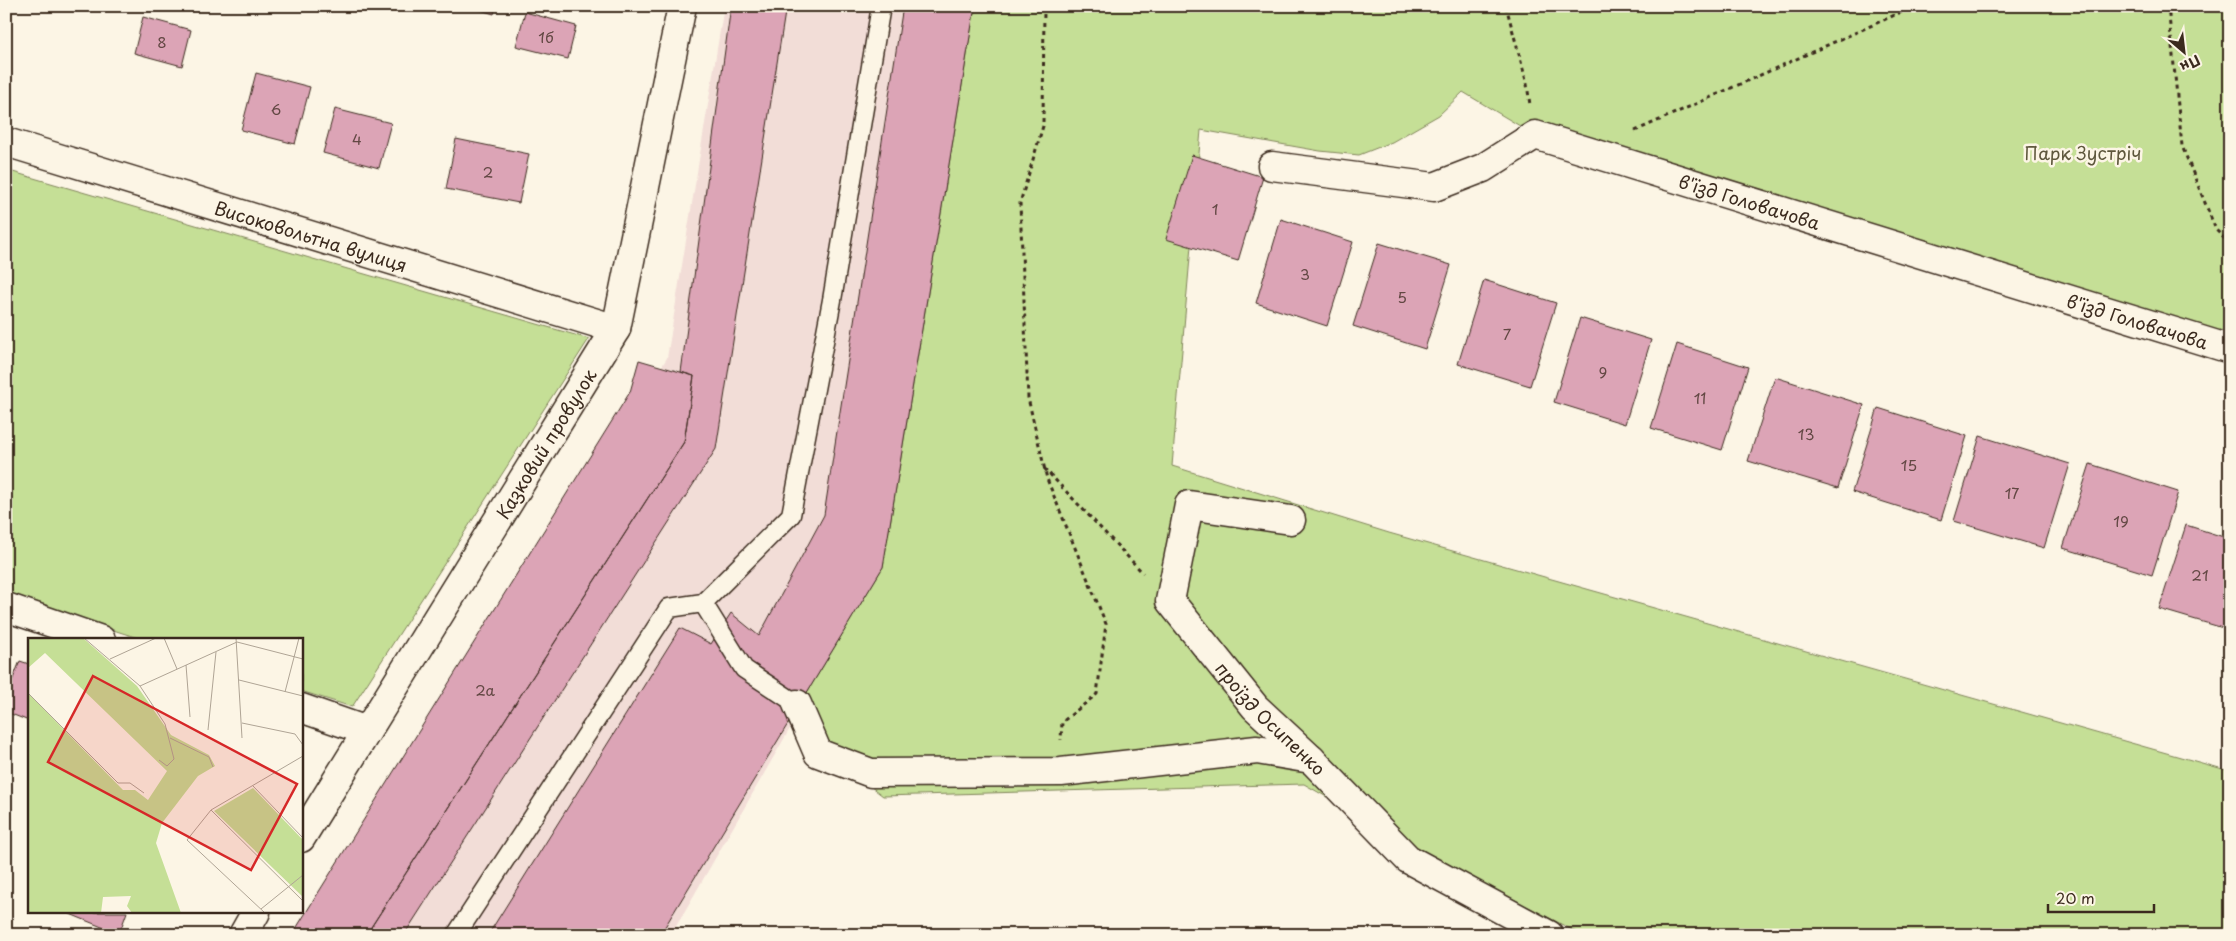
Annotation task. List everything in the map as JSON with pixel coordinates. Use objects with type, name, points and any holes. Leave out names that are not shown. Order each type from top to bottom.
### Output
[{"type":"street","name":"Казковий провулок","points":[[302,836],[616,329],[682,6]]},
{"type":"street","points":[[1272,166],[1434,187],[1483,168],[1536,135]]},
{"type":"street","name":"в'їзд Головачова","points":[[1536,135],[2230,350]]},
{"type":"street","name":"Високовольтна вулиця","points":[[6,142],[616,329]]},
{"type":"street","points":[[1170,601],[1189,505],[1291,520]]},
{"type":"street","name":"проїзд Осипенко","points":[[1170,601],[1256,707],[1312,759],[1408,859],[1549,935]]},
{"type":"street","points":[[6,607],[95,638]]},
{"type":"street","points":[[797,704],[818,753],[871,773],[1061,772],[1257,750],[1312,759]]},
{"type":"street","points":[[302,708],[367,730]]},
{"type":"street","points":[[243,935],[255,914]]},
{"type":"lane","points":[[456,935],[669,608],[703,603],[792,515],[832,300],[881,6]]},
{"type":"lane","points":[[703,603],[744,669],[797,704]]},
{"type":"path","points":[[1044,6],[1043,126],[1020,203],[1028,398],[1047,479],[1106,624],[1097,694],[1062,722],[1061,772]]},
{"type":"path","points":[[1506,6],[1527,84],[1536,135]]},
{"type":"path","points":[[1633,132],[1915,6]]},
{"type":"path","points":[[2168,6],[2182,146],[2216,230],[2230,244]]},
{"type":"path","points":[[1044,467],[1170,601]]},
{"type":"shaded area","points":[[724,6],[975,6],[883,567],[671,935],[294,935],[667,358]]},
{"type":"green space","name":"Парк Зустріч","points":[[975,6],[2230,6],[2230,349],[1535,135],[1463,92],[1439,115],[1392,142],[1359,155],[1320,151],[1201,130],[1172,466],[1389,533],[2230,771],[2230,935],[1582,935],[1416,848],[1304,784],[883,796],[788,724],[883,567]]},
{"type":"green space","points":[[6,170],[589,339],[352,707],[302,691],[302,638],[138,638],[6,595]]},
{"type":"building","points":[[467,6],[496,6],[494,14]]},
{"type":"building","points":[[731,6],[786,6],[716,449],[404,935],[366,935],[684,442],[694,376],[681,372]]},
{"type":"building","points":[[903,6],[975,6],[883,567],[660,935],[488,935],[680,628],[711,644],[731,613],[759,636],[824,515]]},
{"type":"building","points":[[525,12],[576,26],[568,59],[516,46]]},
{"type":"building","points":[[143,17],[191,30],[182,66],[134,53]]},
{"type":"building","points":[[256,73],[310,87],[295,144],[241,130]]},
{"type":"building","points":[[335,109],[391,123],[379,168],[323,153]]},
{"type":"building","points":[[456,139],[529,154],[519,203],[446,189]]},
{"type":"building","points":[[1192,155],[1263,177],[1238,261],[1166,239]]},
{"type":"building","points":[[1281,219],[1353,242],[1327,326],[1256,303]]},
{"type":"building","points":[[1379,243],[1451,265],[1425,349],[1353,326]]},
{"type":"building","points":[[1484,280],[1556,303],[1530,386],[1458,364]]},
{"type":"building","points":[[1580,318],[1651,340],[1625,424],[1554,402]]},
{"type":"building","points":[[1677,344],[1748,367],[1722,450],[1651,428]]},
{"type":"building","points":[[639,360],[694,376],[684,442],[366,935],[292,935],[630,392]]},
{"type":"building","points":[[1775,377],[1864,405],[1838,488],[1748,461]]},
{"type":"building","points":[[1878,408],[1967,436],[1941,520],[1852,492]]},
{"type":"building","points":[[1980,436],[2070,464],[2044,548],[1954,521]]},
{"type":"building","points":[[2090,464],[2178,492],[2152,575],[2063,548]]},
{"type":"building","points":[[2186,525],[2230,539],[2230,630],[2159,609]]},
{"type":"building","points":[[20,661],[28,664],[28,721],[6,712],[6,696]]},
{"type":"building","points":[[70,914],[126,914],[119,934]]}]
